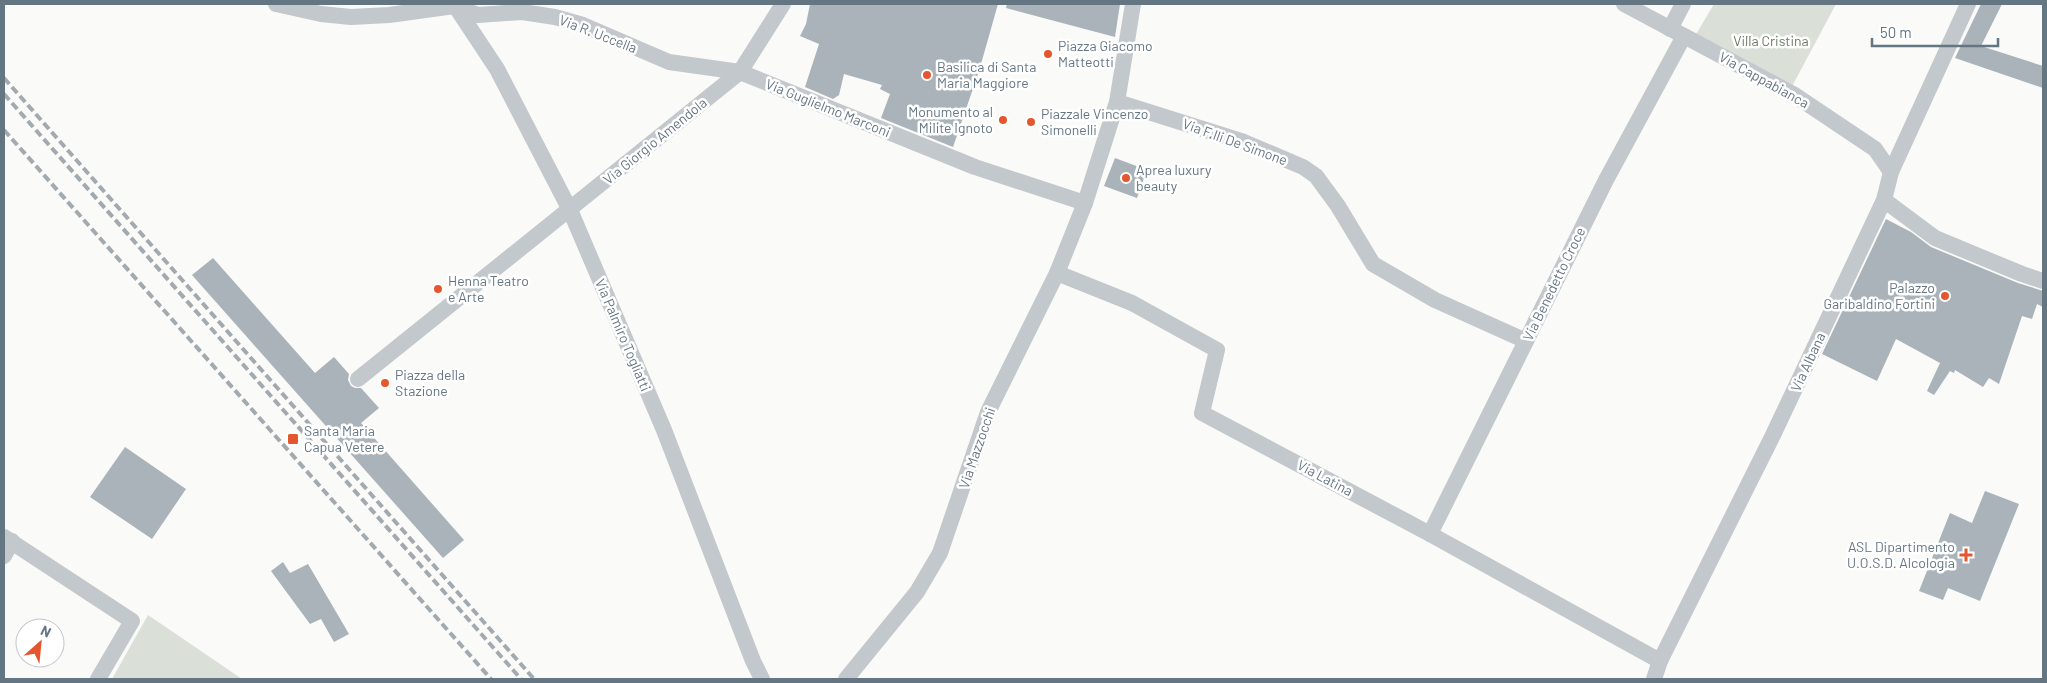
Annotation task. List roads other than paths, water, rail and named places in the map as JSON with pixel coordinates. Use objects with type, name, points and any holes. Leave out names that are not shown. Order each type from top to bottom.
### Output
[{"type":"street","points":[[276,4],[321,14],[351,17],[389,15],[454,5]]},
{"type":"street","name":"Via Giorgio Amendola","points":[[358,379],[740,72],[783,4]]},
{"type":"street","name":"Via Mazzocchi","points":[[846,679],[917,592],[940,553],[988,412],[1057,273],[1085,203],[1117,102],[1133,4]]},
{"type":"street","name":"Via Cappabianca","points":[[1624,4],[1793,94],[1875,149],[1891,172]]},
{"type":"street","name":"Via Benedetto Croce","points":[[1430,534],[1606,180],[1677,32],[1683,4]]},
{"type":"street","name":"Via Albana","points":[[1654,679],[1660,661],[1773,435],[1884,200],[1891,172],[1968,4]]},
{"type":"street","name":"Via R. Uccella","points":[[454,5],[478,14],[522,12],[555,18],[583,25],[669,62],[740,72]]},
{"type":"street","name":"Via Palmiro Togliatti","points":[[454,5],[497,69],[570,210],[664,430],[753,661],[762,679]]},
{"type":"street","name":"Via Guglielmo Marconi","points":[[740,72],[975,167],[1085,203]]},
{"type":"street","name":"Via F.lli De Simone","points":[[1117,102],[1244,142],[1303,167],[1316,176],[1338,206],[1373,264],[1434,300],[1526,341]]},
{"type":"street","points":[[1884,200],[1935,238],[2022,274],[2043,280]]},
{"type":"street","name":"Via Latina","points":[[1057,273],[1132,303],[1217,350],[1202,413],[1430,534],[1660,661]]},
{"type":"street","points":[[4,556],[8,539],[132,621],[98,679]]},
{"type":"railway","points":[[4,78],[534,679]]},
{"type":"railway","points":[[4,94],[521,679]]},
{"type":"railway","points":[[4,130],[491,679]]},
{"type":"place","name":"Piazza Giacomo Matteotti","points":[[1048,54]]},
{"type":"place","name":"Basilica di Santa Maria Maggiore","points":[[927,75]]},
{"type":"place","name":"Monumento al Milite Ignoto","points":[[1003,120]]},
{"type":"place","name":"Piazzale Vincenzo Simonelli","points":[[1031,122]]},
{"type":"place","name":"Aprea luxury beauty","points":[[1126,178]]},
{"type":"place","name":"Henna Teatro e Arte","points":[[438,289]]},
{"type":"place","name":"Palazzo Garibaldino Fortini","points":[[1945,296]]},
{"type":"place","name":"Piazza della Stazione","points":[[385,383]]},
{"type":"place","name":"Santa Maria Capua Vetere","points":[[293,439]]},
{"type":"place","name":"ASL Dipartimento U.O.S.D. Alcologia","points":[[1966,555]]},
{"type":"park label","name":"Villa Cristina","points":[[1771,41]]}]
